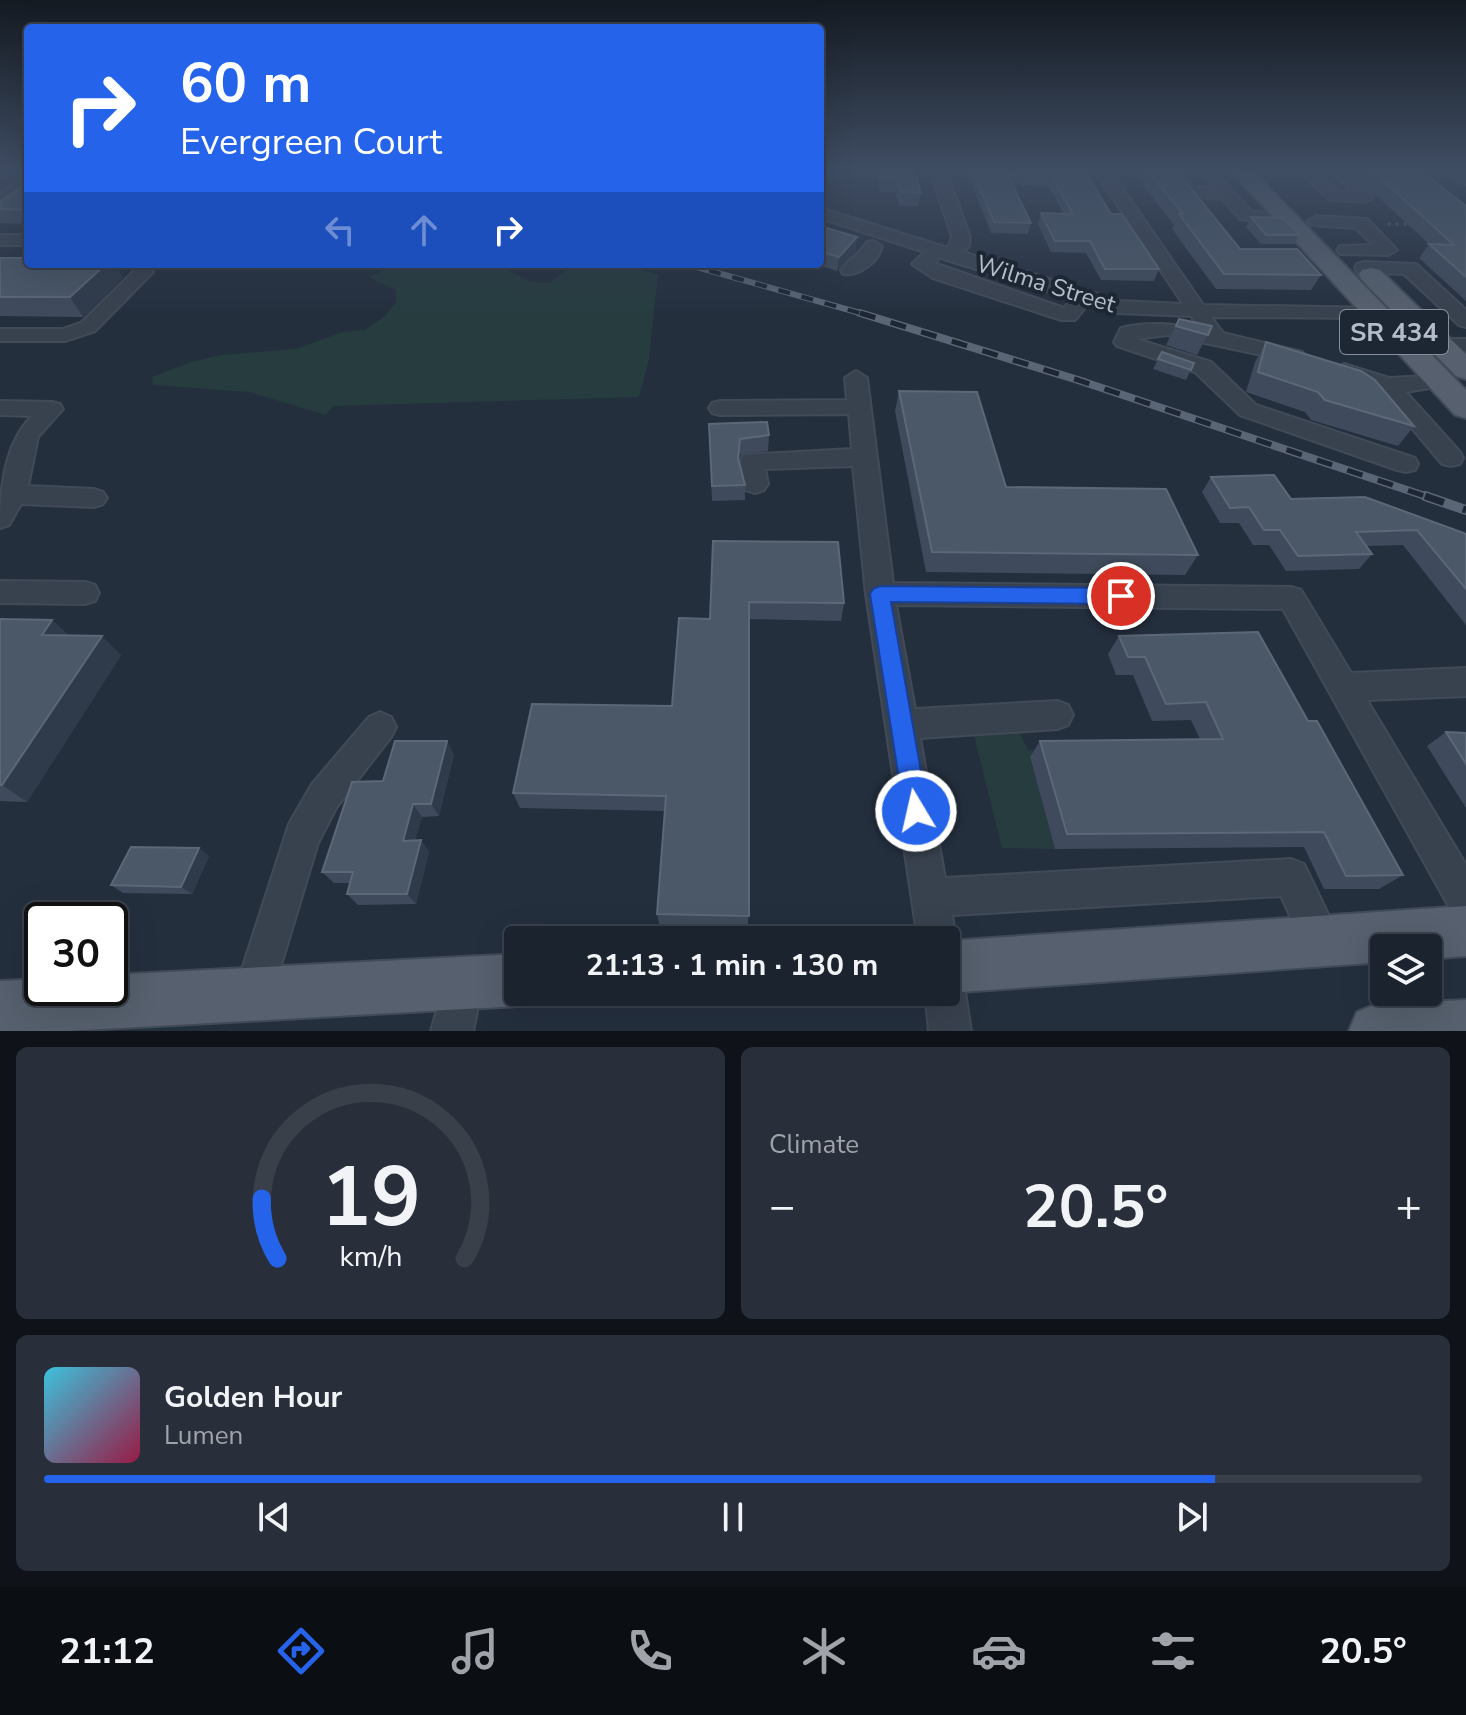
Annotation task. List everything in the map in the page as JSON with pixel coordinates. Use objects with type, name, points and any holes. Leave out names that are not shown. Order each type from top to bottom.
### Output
[{"type":"main road","name":"SR 434","points":[[1314,218],[1355,259],[1454,345],[1466,370]]},
{"type":"main road","name":"SR 434","points":[[1288,220],[1466,408]]},
{"type":"main road","points":[[960,966],[1466,931]]},
{"type":"main road","points":[[0,1008],[254,994],[458,1006],[504,986]]},
{"type":"main road","points":[[1376,1031],[1466,1027]]},
{"type":"street","name":"Wilma Street","points":[[831,218],[882,241],[944,253],[1083,298],[1144,310],[1375,312]]},
{"type":"street","points":[[955,218],[961,237],[960,246],[921,264],[940,274],[1068,316],[1083,298]]},
{"type":"street","points":[[1135,218],[1216,338]]},
{"type":"street","points":[[1272,218],[1288,220]]},
{"type":"street","points":[[1317,221],[1361,223],[1388,250],[1355,259]]},
{"type":"street","points":[[824,229],[882,241],[850,270]]},
{"type":"street","points":[[0,240],[24,240]]},
{"type":"street","points":[[0,259],[24,259]]},
{"type":"street","points":[[1355,259],[1409,268],[1466,321]]},
{"type":"street","points":[[0,335],[65,335],[88,327],[144,272],[141,268]]},
{"type":"street","points":[[1406,464],[1248,410],[1203,367],[1124,342],[1128,332],[1167,329],[1278,351],[1388,385],[1439,380]]},
{"type":"street","points":[[1388,385],[1451,458]]},
{"type":"street","points":[[720,408],[858,392],[880,594],[935,926]]},
{"type":"street","points":[[0,408],[52,409],[27,435],[7,506],[94,498]]},
{"type":"street","points":[[755,484],[752,461],[865,457]]},
{"type":"street","points":[[0,592],[85,593]]},
{"type":"street","points":[[880,594],[1291,598],[1466,901]]},
{"type":"street","points":[[1340,687],[1466,682]]},
{"type":"street","points":[[901,725],[1057,715]]},
{"type":"street","points":[[254,994],[302,837],[324,796],[380,727]]},
{"type":"street","points":[[930,898],[1291,877],[1322,941]]},
{"type":"street","points":[[947,1006],[950,1031]]},
{"type":"path","points":[[1361,223],[1411,224]]},
{"type":"green space","points":[[388,268],[504,268],[529,281],[542,283],[550,283],[567,268],[632,268],[658,274],[649,359],[639,397],[333,406],[326,415],[249,392],[153,385],[152,377],[191,362],[221,355],[296,349],[343,332],[365,330],[385,316],[396,302],[396,290],[369,277]]},
{"type":"green space","points":[[1019,732],[1028,750],[1040,751],[1030,758],[1055,849],[1002,848],[974,735]]},
{"type":"building","points":[[992,218],[1029,218],[1031,223],[994,222]]},
{"type":"building","points":[[1044,218],[1125,218],[1159,269],[1105,269],[1090,241],[1055,241]]},
{"type":"building","points":[[1182,218],[1215,218],[1240,249],[1297,249],[1321,275],[1224,274]]},
{"type":"building","points":[[1252,218],[1283,218],[1299,235],[1266,235]]},
{"type":"building","points":[[1424,218],[1466,218],[1466,277],[1429,244],[1454,245]]},
{"type":"building","points":[[824,227],[857,237],[839,257],[824,252]]},
{"type":"building","points":[[0,258],[24,258],[24,268],[102,268],[70,297],[0,297]]},
{"type":"building","points":[[1179,319],[1212,326],[1208,335],[1176,326]]},
{"type":"building","points":[[1266,342],[1361,371],[1375,380],[1414,426],[1325,400],[1318,392],[1258,372]]},
{"type":"building","points":[[1162,352],[1194,363],[1191,370],[1158,359]]},
{"type":"building","points":[[899,391],[977,392],[1006,487],[1166,489],[1198,555],[932,552]]},
{"type":"building","points":[[767,422],[769,435],[740,439],[738,458],[745,485],[712,486],[709,424]]},
{"type":"building","points":[[1274,475],[1291,499],[1365,497],[1464,533],[1466,589],[1417,530],[1356,532],[1372,554],[1298,556],[1280,530],[1264,530],[1249,507],[1230,508],[1211,477]]},
{"type":"building","points":[[713,541],[838,542],[844,603],[749,602],[749,916],[657,914],[666,796],[513,793],[532,704],[672,706],[679,618],[710,619]]},
{"type":"building","points":[[0,619],[52,620],[42,635],[102,636],[2,785],[0,785]]},
{"type":"building","points":[[1258,632],[1308,721],[1317,721],[1403,875],[1346,876],[1324,832],[1067,834],[1040,741],[1223,739],[1206,702],[1166,704],[1145,657],[1128,657],[1119,636]]},
{"type":"building","points":[[1446,732],[1466,733],[1466,764]]},
{"type":"building","points":[[395,741],[447,741],[431,804],[413,804],[403,841],[421,840],[407,894],[347,894],[353,872],[322,872],[352,782],[383,781]]},
{"type":"building","points":[[131,847],[199,848],[181,887],[111,885]]},
{"type":"railway","points":[[700,268],[861,313]]},
{"type":"railway","points":[[861,313],[867,315]]},
{"type":"railway","points":[[861,313],[1078,380],[1431,498]]},
{"type":"railway","points":[[1425,496],[1466,510]]},
{"type":"route","points":[[916,811],[880,594],[1121,596]]}]
